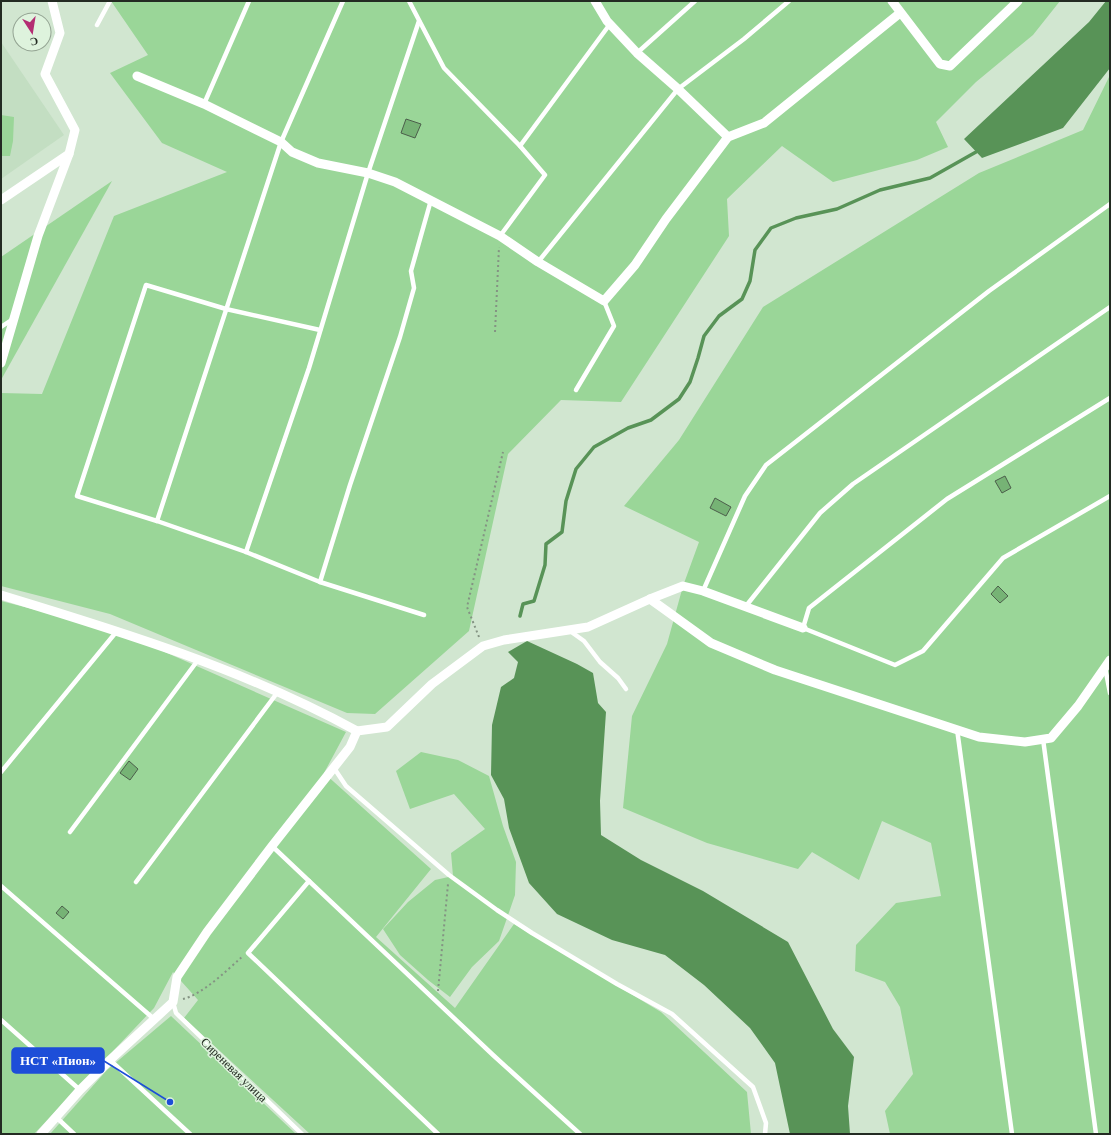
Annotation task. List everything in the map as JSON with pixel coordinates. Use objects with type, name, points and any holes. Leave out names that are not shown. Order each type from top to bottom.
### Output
[{"type":"street","points":[[1,363],[38,236],[69,154],[75,130],[45,74],[60,33],[52,1]]},
{"type":"street","points":[[595,1],[606,21],[637,53],[728,136]]},
{"type":"street","points":[[892,1],[940,64],[950,66],[1018,1]]},
{"type":"street","points":[[138,76],[204,104],[281,142],[292,152],[318,164],[368,172],[395,182],[500,236],[538,262],[604,301],[635,265],[666,219],[728,136],[764,123],[900,13]]},
{"type":"street","points":[[1,200],[69,154]]},
{"type":"street","points":[[1,595],[117,631],[235,674],[330,716],[357,732],[386,727],[432,684],[483,646],[504,640],[588,627],[683,586],[703,591],[746,606],[803,628]]},
{"type":"street","points":[[650,599],[711,643],[775,670],[979,737],[1025,742],[1051,738],[1078,706],[1108,663]]},
{"type":"street","points":[[41,1134],[80,1090],[110,1060],[173,1002],[177,977],[207,932],[350,747],[357,732]]},
{"type":"lane","points":[[97,25],[110,1]]},
{"type":"lane","points":[[204,104],[249,1]]},
{"type":"lane","points":[[157,521],[281,142],[343,1]]},
{"type":"lane","points":[[409,1],[444,68],[520,146],[545,175],[500,236]]},
{"type":"lane","points":[[637,53],[695,1]]},
{"type":"lane","points":[[538,262],[678,89],[744,39],[789,1]]},
{"type":"lane","points":[[246,552],[309,368],[368,172],[419,21]]},
{"type":"lane","points":[[520,146],[610,24]]},
{"type":"lane","points":[[320,582],[412,295],[414,288],[410,271],[431,200]]},
{"type":"lane","points":[[703,591],[745,496],[766,465],[989,291],[1110,204]]},
{"type":"lane","points":[[320,330],[226,308],[146,285],[77,496],[157,521],[246,552],[320,582],[424,616]]},
{"type":"lane","points":[[576,390],[614,326],[604,301]]},
{"type":"lane","points":[[746,606],[820,513],[853,484],[1110,307]]},
{"type":"lane","points":[[1,327],[14,318]]},
{"type":"lane","points":[[1110,398],[947,499],[809,608],[803,628],[895,665],[923,651],[1003,558],[1110,496]]},
{"type":"lane","points":[[568,630],[584,641],[600,662],[618,678],[626,689]]},
{"type":"lane","points":[[1,772],[117,631]]},
{"type":"lane","points":[[70,832],[198,660]]},
{"type":"lane","points":[[1108,663],[1110,693]]},
{"type":"lane","points":[[136,882],[277,692]]},
{"type":"lane","points":[[957,729],[1012,1134]]},
{"type":"lane","points":[[1043,739],[1096,1134]]},
{"type":"lane","points":[[334,768],[346,786],[449,875],[497,910],[532,933],[617,984],[672,1014],[753,1087],[766,1123],[766,1134]]},
{"type":"lane","points":[[272,846],[493,1055],[580,1134]]},
{"type":"lane","points":[[309,881],[248,952],[438,1134]]},
{"type":"lane","points":[[1,886],[154,1019]]},
{"type":"lane","name":"Сиреневая улица","points":[[173,1002],[176,1013],[302,1134]]},
{"type":"lane","points":[[1,1020],[80,1090]]},
{"type":"lane","points":[[110,1060],[190,1134]]},
{"type":"lane","points":[[56,1117],[74,1134]]},
{"type":"path","points":[[495,332],[500,236]]},
{"type":"path","points":[[483,646],[466,607],[503,452]]},
{"type":"path","points":[[437,1002],[449,875]]},
{"type":"path","points":[[173,1002],[191,997],[222,975],[248,952]]},
{"type":"shaded area","points":[[111,1],[1060,1],[1033,35],[976,82],[936,122],[948,147],[917,160],[833,182],[782,146],[727,199],[729,236],[621,402],[561,400],[508,454],[469,631],[375,714],[347,713],[110,614],[1,586],[1,393],[42,394],[114,216],[227,172],[162,143],[110,73],[148,55]]},
{"type":"shaded area","points":[[1106,1],[1110,1],[1110,68],[1063,128],[982,158],[964,139],[1089,22]]},
{"type":"shaded area","points":[[1,42],[64,135],[1,179]]},
{"type":"shaded area","points":[[1110,75],[1110,1134],[890,1134],[885,1111],[913,1074],[900,1007],[885,982],[855,971],[856,945],[896,903],[941,896],[931,843],[882,821],[859,880],[812,852],[798,869],[707,843],[623,808],[632,716],[667,644],[683,586],[699,542],[624,506],[679,440],[763,307],[979,173],[1083,130]]},
{"type":"shaded area","points":[[1,115],[14,117],[13,141],[10,156],[1,156]]},
{"type":"shaded area","points":[[112,181],[1,380],[1,257]]},
{"type":"shaded area","points":[[1,601],[115,630],[346,732],[324,773],[431,869],[376,937],[455,1008],[514,924],[661,1012],[747,1092],[751,1134],[310,1134],[184,1018],[198,1000],[173,972],[154,1008],[34,1134],[1,1134]]},
{"type":"shaded area","points":[[527,641],[593,673],[598,703],[606,712],[600,801],[601,835],[641,860],[703,891],[788,942],[833,1029],[854,1057],[848,1106],[850,1134],[790,1134],[775,1063],[750,1028],[704,985],[665,955],[612,940],[557,914],[529,883],[509,828],[504,799],[491,775],[492,725],[501,687],[514,678],[518,662],[508,652]]},
{"type":"shaded area","points":[[421,752],[458,760],[489,776],[503,826],[516,862],[515,895],[499,941],[472,967],[450,997],[400,955],[383,929],[408,902],[435,880],[453,876],[451,853],[485,829],[454,794],[410,809],[396,771]]},
{"type":"shaded area","points":[[171,1016],[296,1134],[50,1134],[107,1070]]},
{"type":"building","points":[[406,119],[421,124],[415,138],[401,133]]},
{"type":"building","points":[[1005,476],[1011,488],[1002,493],[995,481]]},
{"type":"building","points":[[715,498],[731,507],[726,516],[710,508]]},
{"type":"building","points":[[998,586],[1008,596],[1000,603],[991,594]]},
{"type":"building","points":[[129,761],[138,769],[130,780],[120,773]]},
{"type":"building","points":[[62,906],[69,912],[63,919],[56,913]]},
{"type":"waterway","points":[[520,616],[523,604],[534,601],[545,565],[546,544],[562,532],[566,501],[576,469],[594,447],[628,428],[651,420],[679,399],[690,382],[704,336],[719,316],[742,299],[750,281],[755,250],[771,228],[796,218],[837,209],[880,190],[930,178],[976,152]]},
{"type":"place","name":"НСТ «Пион»","points":[[170,1102]]}]
